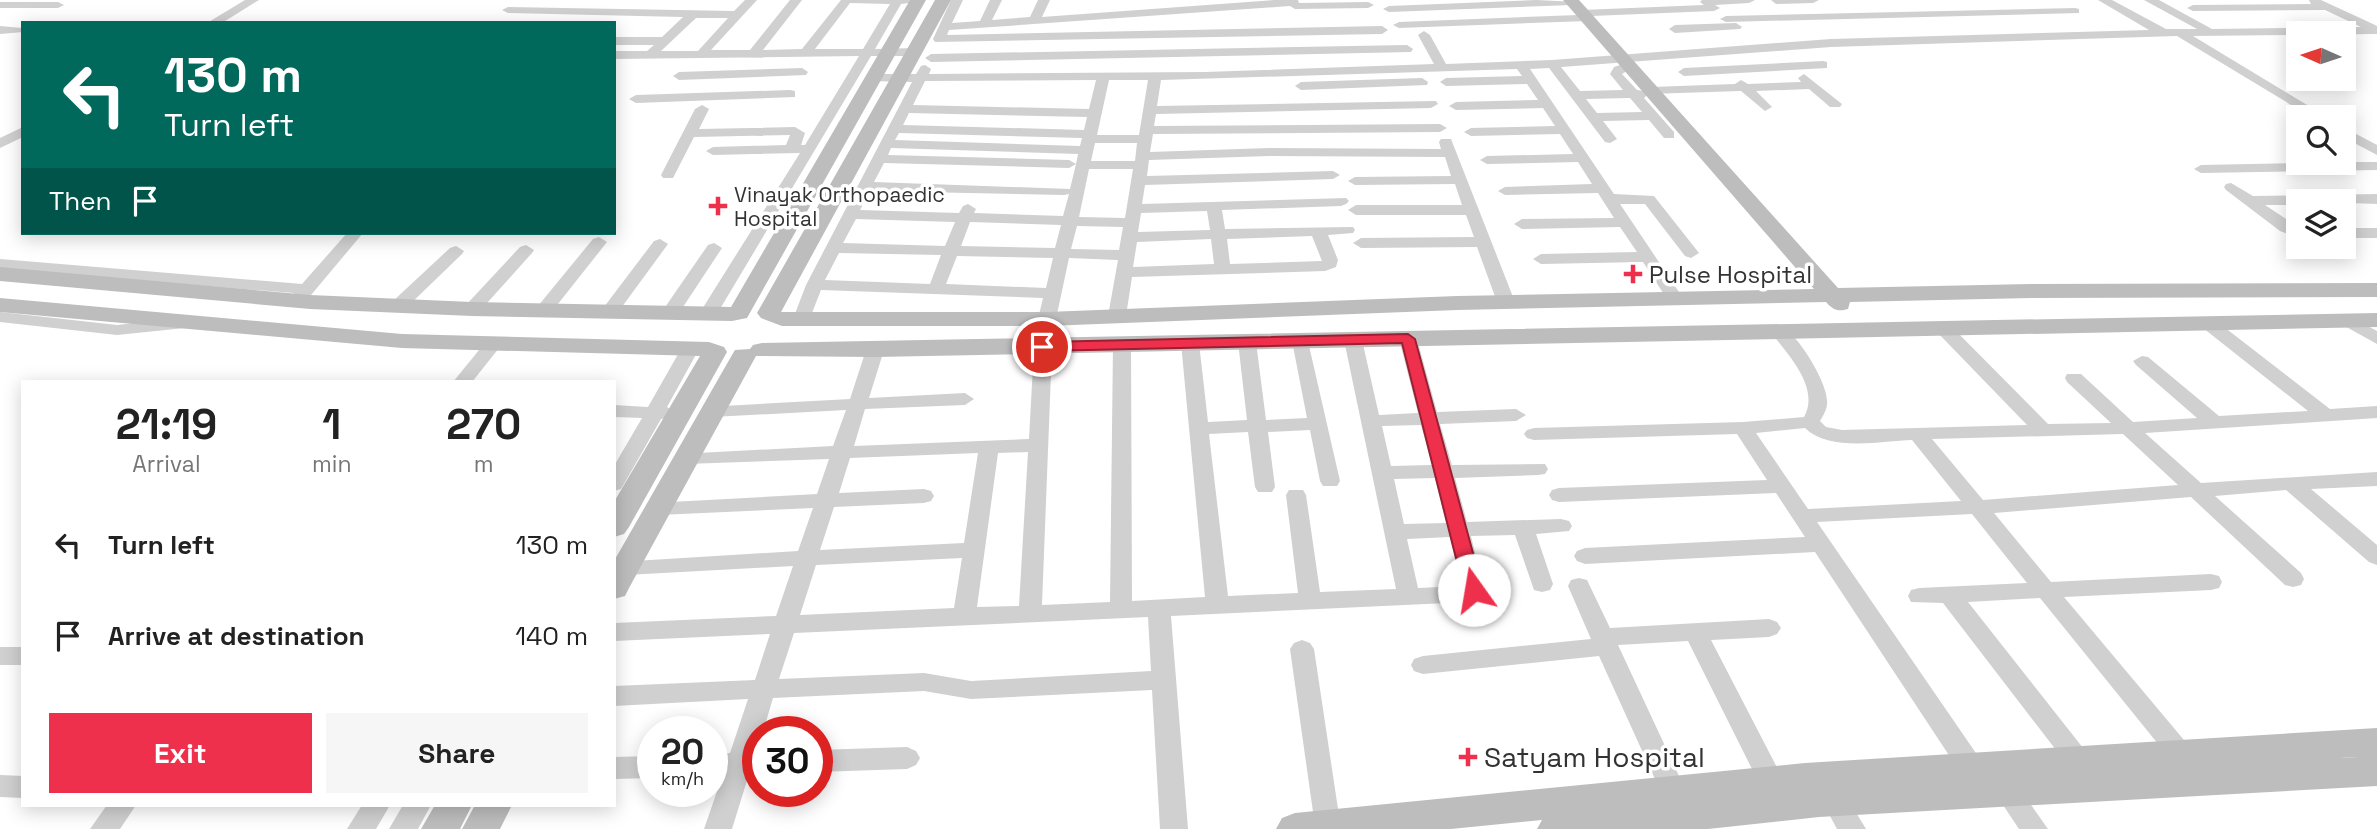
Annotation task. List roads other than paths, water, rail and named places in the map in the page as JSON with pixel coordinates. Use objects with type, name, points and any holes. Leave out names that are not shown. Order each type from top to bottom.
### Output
[{"type":"main road","points":[[753,352],[2377,320]]},
{"type":"main road","points":[[440,829],[453,807]]},
{"type":"main road","points":[[481,829],[493,807]]},
{"type":"street","points":[[0,5],[21,0]]},
{"type":"street","points":[[216,21],[253,0]]},
{"type":"street","points":[[522,0],[504,13],[559,11],[737,15]]},
{"type":"street","points":[[547,21],[572,0]]},
{"type":"street","points":[[701,54],[751,0]]},
{"type":"street","points":[[753,54],[796,0]]},
{"type":"street","points":[[708,314],[810,149],[878,52],[907,1],[847,0],[809,53],[783,107]]},
{"type":"street","points":[[941,30],[943,0]]},
{"type":"street","points":[[941,30],[957,0]]},
{"type":"street","points":[[784,317],[814,285],[905,108],[923,55],[941,30],[969,0]]},
{"type":"street","points":[[984,24],[996,0]]},
{"type":"street","points":[[1035,20],[1044,0]]},
{"type":"street","points":[[1081,78],[1084,26],[1090,0]]},
{"type":"street","points":[[1137,13],[1140,0]]},
{"type":"street","points":[[941,30],[1035,20],[1200,34],[1384,19],[1479,2],[1578,8],[1749,0]]},
{"type":"street","points":[[1775,1],[1813,0]]},
{"type":"street","points":[[1885,0],[1944,39]]},
{"type":"street","points":[[1958,0],[2018,37]]},
{"type":"street","points":[[2057,0],[2115,34]]},
{"type":"street","points":[[2104,0],[2165,33]]},
{"type":"street","points":[[2150,0],[2213,33]]},
{"type":"street","points":[[2313,0],[2377,29]]},
{"type":"street","points":[[1775,1],[1797,18]]},
{"type":"street","points":[[1479,2],[1496,22]]},
{"type":"street","points":[[1294,3],[1316,72]]},
{"type":"street","points":[[1708,3],[1757,47]]},
{"type":"street","points":[[941,30],[968,39],[1198,15],[1229,4],[1368,5]]},
{"type":"street","points":[[2196,4],[2214,8],[2325,7]]},
{"type":"street","points":[[0,5],[58,5]]},
{"type":"street","points":[[1084,26],[1182,5],[1198,15]]},
{"type":"street","points":[[1243,6],[1249,26]]},
{"type":"street","points":[[1399,25],[1496,22],[1578,8]]},
{"type":"street","points":[[1578,8],[1626,63],[1646,93],[1863,329]]},
{"type":"street","points":[[1765,107],[1727,70],[1671,25],[1797,18],[1980,13],[2085,17]]},
{"type":"street","points":[[650,55],[693,14]]},
{"type":"street","points":[[1198,15],[1205,76]]},
{"type":"street","points":[[0,18],[40,17]]},
{"type":"street","points":[[913,82],[1081,78],[1096,87],[1420,75],[1442,68],[1626,63],[1757,47],[2115,34],[2377,29]]},
{"type":"street","points":[[0,30],[18,30]]},
{"type":"street","points":[[2179,33],[2300,105]]},
{"type":"street","points":[[1424,35],[1442,68]]},
{"type":"street","points":[[962,58],[968,39]]},
{"type":"street","points":[[616,41],[664,41]]},
{"type":"street","points":[[616,55],[878,52],[962,58],[1407,49]]},
{"type":"street","points":[[616,517],[624,476],[667,413],[705,350],[705,331],[717,321],[736,314],[872,78],[878,52]]},
{"type":"street","points":[[1552,64],[1610,139]]},
{"type":"street","points":[[1521,65],[1675,298]]},
{"type":"street","points":[[1684,72],[1823,65]]},
{"type":"street","points":[[1790,67],[1835,104]]},
{"type":"street","points":[[679,76],[802,72]]},
{"type":"street","points":[[1155,83],[1205,76],[1316,72],[1420,75]]},
{"type":"street","points":[[1420,75],[1506,302]]},
{"type":"street","points":[[872,78],[1060,91]]},
{"type":"street","points":[[1446,82],[1531,80]]},
{"type":"street","points":[[0,305],[402,341],[753,352],[779,340],[784,333],[784,317],[913,82]]},
{"type":"street","points":[[1117,316],[1155,83]]},
{"type":"street","points":[[1576,95],[1812,85]]},
{"type":"street","points":[[1047,319],[1083,150],[1095,113],[1096,87]]},
{"type":"street","points":[[1646,93],[1653,116],[1669,135]]},
{"type":"street","points":[[636,99],[790,94]]},
{"type":"street","points":[[1151,110],[1431,104]]},
{"type":"street","points":[[1456,106],[1547,104]]},
{"type":"street","points":[[905,108],[1095,113]]},
{"type":"street","points":[[668,175],[702,109]]},
{"type":"street","points":[[1593,117],[1653,116]]},
{"type":"street","points":[[880,159],[1083,150],[1147,134],[1440,128]]},
{"type":"street","points":[[895,129],[998,131],[1083,150],[1142,167],[1333,176]]},
{"type":"street","points":[[1471,132],[1563,130]]},
{"type":"street","points":[[690,133],[795,131],[798,132],[792,149]]},
{"type":"street","points":[[936,289],[998,131]]},
{"type":"street","points":[[0,144],[21,132]]},
{"type":"street","points":[[704,169],[724,132]]},
{"type":"street","points":[[2356,139],[2377,151]]},
{"type":"street","points":[[887,145],[989,155],[1083,150]]},
{"type":"street","points":[[713,151],[832,149]]},
{"type":"street","points":[[1142,167],[1269,152],[1450,153]]},
{"type":"street","points":[[1487,160],[1582,158]]},
{"type":"street","points":[[2201,169],[2377,166]]},
{"type":"street","points":[[1355,181],[1460,180]]},
{"type":"street","points":[[865,186],[1064,191]]},
{"type":"street","points":[[2231,187],[2286,228]]},
{"type":"street","points":[[1505,191],[1606,194],[1643,198],[1652,201],[1691,253]]},
{"type":"street","points":[[2249,201],[2377,199]]},
{"type":"street","points":[[1132,223],[1214,206],[1341,201]]},
{"type":"street","points":[[1214,206],[1223,269]]},
{"type":"street","points":[[1356,210],[1472,210]]},
{"type":"street","points":[[851,214],[1132,223],[1219,234],[1347,230]]},
{"type":"street","points":[[1522,224],[1624,222]]},
{"type":"street","points":[[834,247],[1062,253],[1125,264],[1223,269],[1325,266],[1330,264],[1330,260],[1318,231]]},
{"type":"street","points":[[2356,233],[2377,233]]},
{"type":"street","points":[[301,295],[353,235]]},
{"type":"street","points":[[544,310],[599,242]]},
{"type":"street","points":[[1361,243],[1484,242]]},
{"type":"street","points":[[610,311],[660,244]]},
{"type":"street","points":[[670,313],[714,248]]},
{"type":"street","points":[[472,309],[526,250]]},
{"type":"street","points":[[398,306],[456,251]]},
{"type":"street","points":[[1541,259],[1647,257]]},
{"type":"street","points":[[0,264],[398,306],[784,317],[1047,319],[1675,298],[2377,290]]},
{"type":"street","points":[[0,274],[301,295]]},
{"type":"street","points":[[814,285],[1053,292]]},
{"type":"street","points":[[0,317],[117,330],[186,322]]},
{"type":"street","points":[[2347,320],[2377,338]]},
{"type":"street","points":[[2209,324],[2325,415]]},
{"type":"street","points":[[1942,327],[2043,430]]},
{"type":"street","points":[[1534,434],[1742,428],[1810,422],[1815,415],[1819,399],[1813,380],[1779,331]]},
{"type":"street","points":[[616,632],[1464,595],[1474,590],[1408,339]]},
{"type":"street","points":[[1353,340],[1409,597]]},
{"type":"street","points":[[1301,341],[1330,481]]},
{"type":"street","points":[[464,380],[494,342]]},
{"type":"street","points":[[1247,342],[1265,487]]},
{"type":"street","points":[[1190,344],[1217,604]]},
{"type":"street","points":[[1121,608],[1122,345]]},
{"type":"street","points":[[1030,613],[1042,347]]},
{"type":"street","points":[[718,829],[736,764],[874,350]]},
{"type":"street","points":[[620,577],[712,411],[753,352]]},
{"type":"street","points":[[2142,361],[2214,422]]},
{"type":"street","points":[[2074,379],[2293,579]]},
{"type":"street","points":[[712,411],[965,399]]},
{"type":"street","points":[[616,411],[667,413]]},
{"type":"street","points":[[1810,422],[1820,432],[1833,436],[2128,428],[2377,412]]},
{"type":"street","points":[[1371,421],[1516,415]]},
{"type":"street","points":[[1199,428],[1318,424]]},
{"type":"street","points":[[1742,428],[1821,544],[1989,775],[2034,829]]},
{"type":"street","points":[[1917,434],[2180,753]]},
{"type":"street","points":[[686,458],[1038,445]]},
{"type":"street","points":[[964,616],[989,447]]},
{"type":"street","points":[[1382,473],[1538,469]]},
{"type":"street","points":[[1802,516],[1978,507],[2291,483],[2374,482]]},
{"type":"street","points":[[2291,483],[2377,557]]},
{"type":"street","points":[[1559,495],[1781,486]]},
{"type":"street","points":[[1296,495],[1310,601]]},
{"type":"street","points":[[659,508],[924,496]]},
{"type":"street","points":[[1395,532],[1561,526]]},
{"type":"street","points":[[1523,527],[1542,584]]},
{"type":"street","points":[[1585,556],[1821,544]]},
{"type":"street","points":[[620,577],[806,558],[974,550]]},
{"type":"street","points":[[1919,596],[2211,582]]},
{"type":"street","points":[[1579,586],[1604,641],[1695,806]]},
{"type":"street","points":[[1949,594],[2078,760]]},
{"type":"street","points":[[1159,607],[1174,829]]},
{"type":"street","points":[[1423,665],[1604,641],[1769,628]]},
{"type":"street","points":[[1695,632],[1770,781]]},
{"type":"street","points":[[1302,649],[1312,827],[1566,822],[1695,806],[1843,815],[1989,775],[2078,760],[2180,753],[2340,745],[2374,769]]},
{"type":"street","points":[[0,656],[21,656]]},
{"type":"street","points":[[616,696],[924,682],[971,690],[1164,680]]},
{"type":"street","points":[[833,760],[907,758]]},
{"type":"street","points":[[616,768],[637,767]]},
{"type":"street","points":[[1695,806],[1770,781],[2374,769]]},
{"type":"street","points":[[0,786],[21,787]]},
{"type":"street","points":[[104,829],[121,807]]},
{"type":"street","points":[[361,829],[376,807]]},
{"type":"street","points":[[404,829],[417,807]]},
{"type":"place","name":"Vinayak Orthopaedic Hospital","points":[[718,206]]},
{"type":"place","name":"Pulse Hospital","points":[[1633,274]]},
{"type":"place","name":"Satyam Hospital","points":[[1468,757]]}]
